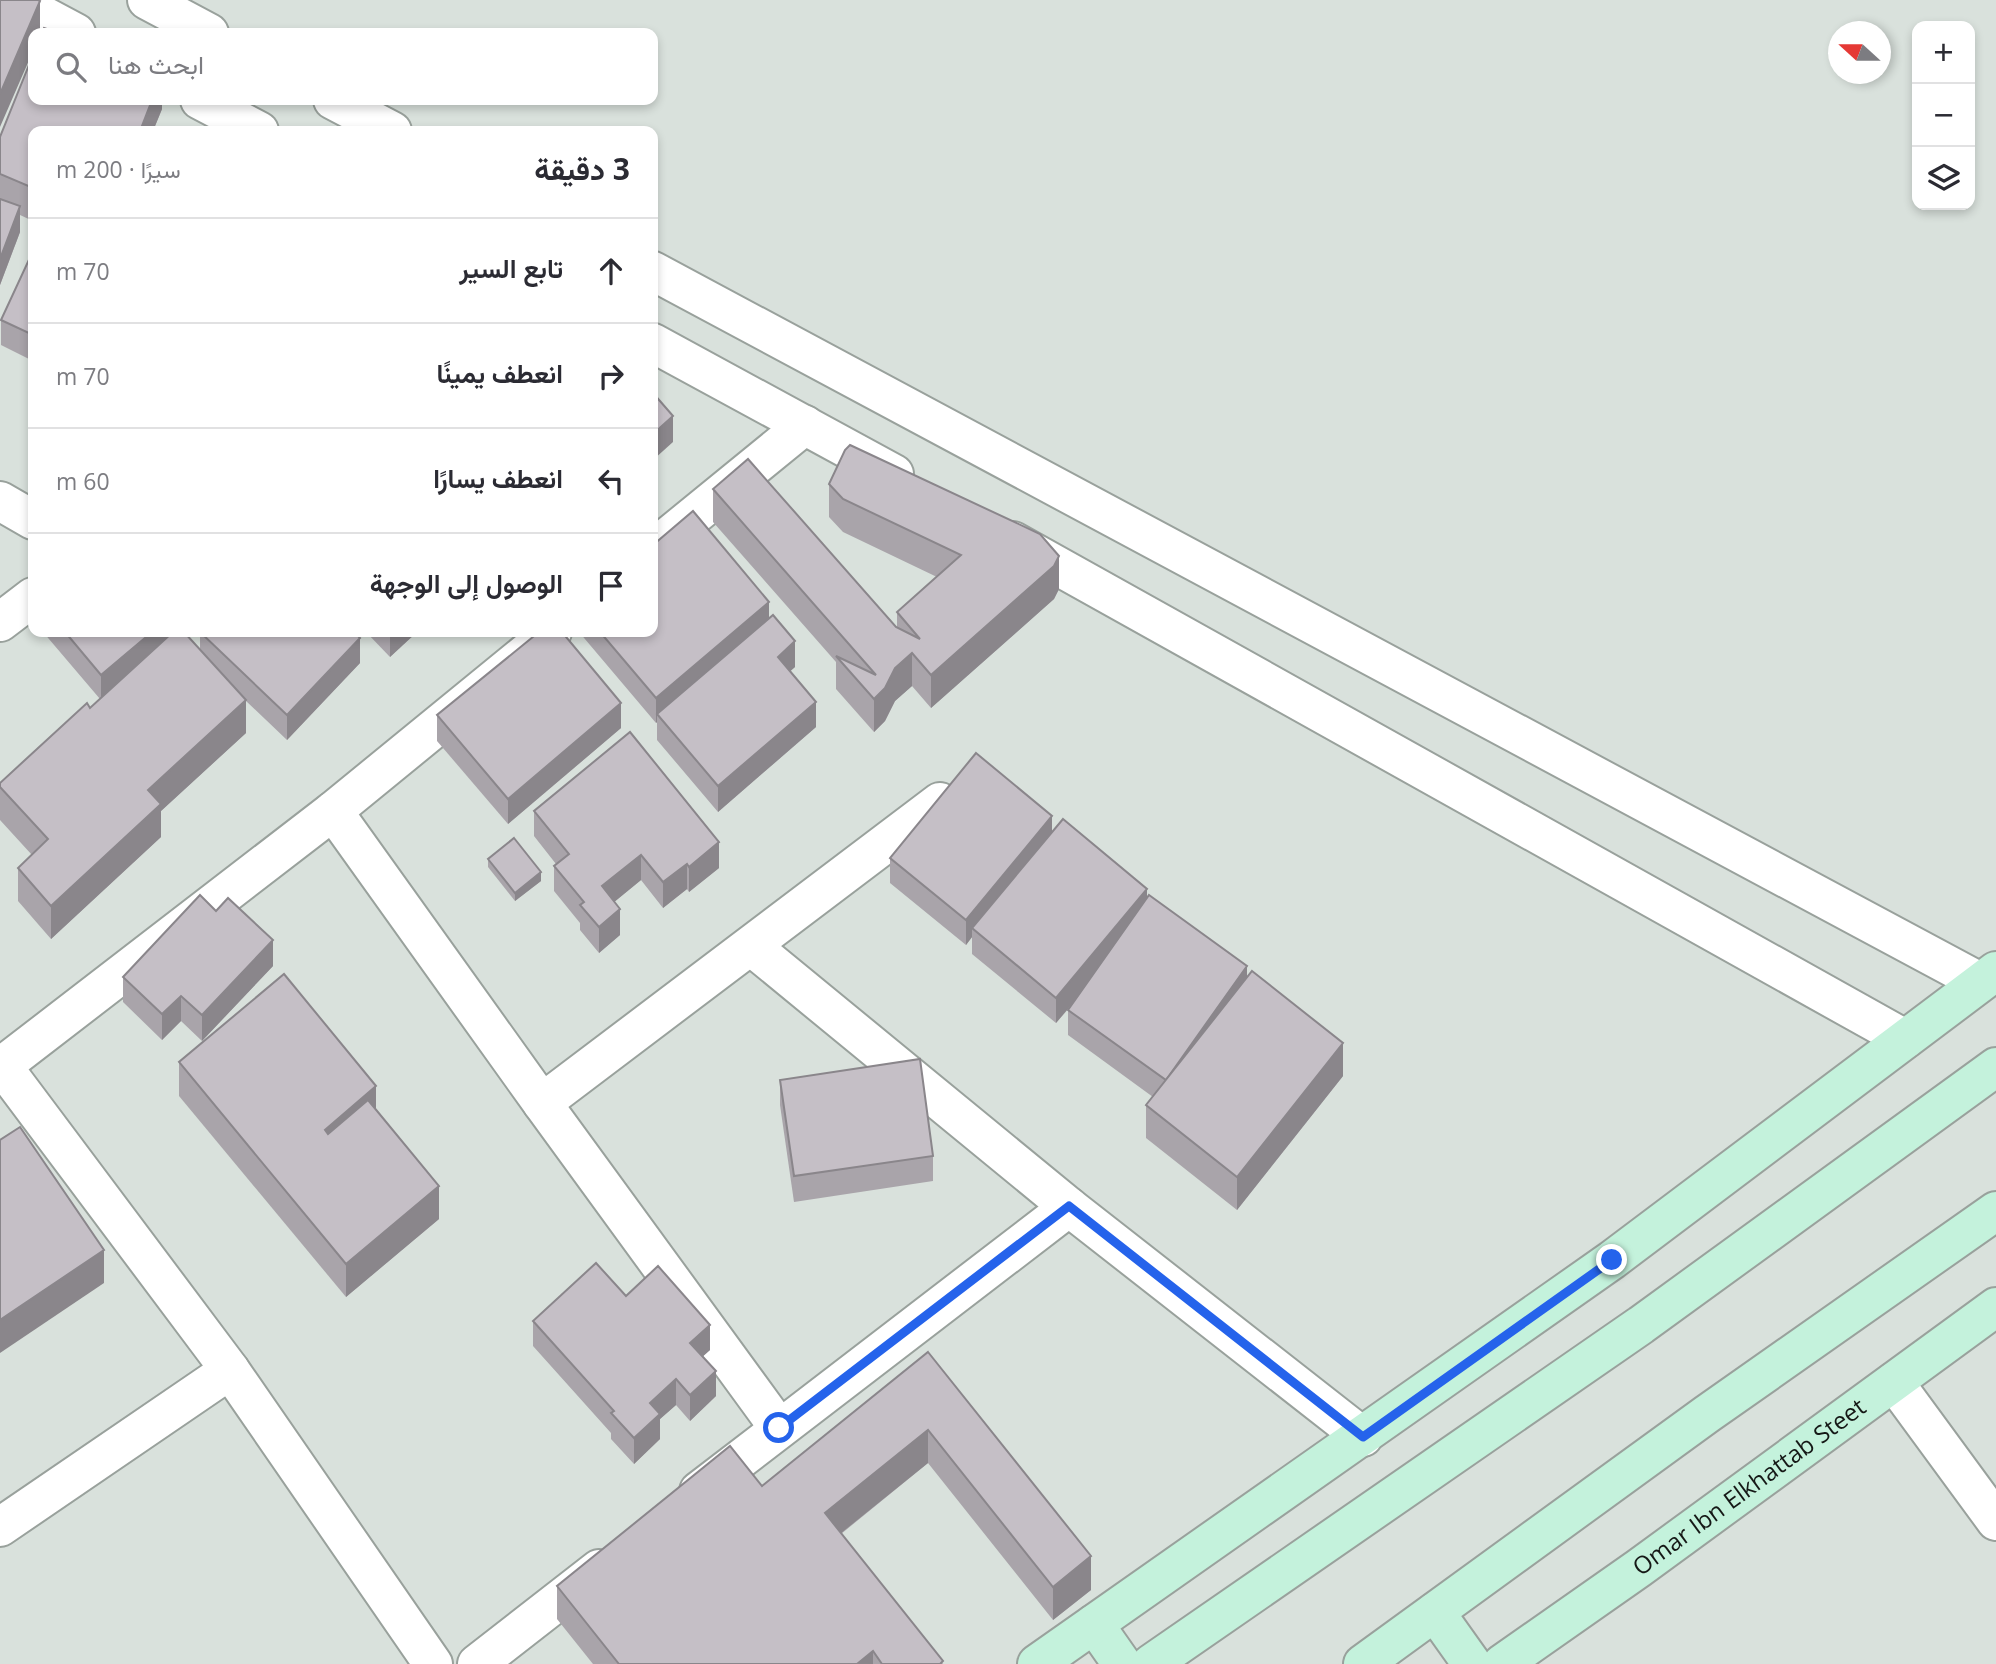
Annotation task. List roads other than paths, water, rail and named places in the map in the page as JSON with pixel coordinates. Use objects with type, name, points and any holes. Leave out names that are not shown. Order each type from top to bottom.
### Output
[{"type":"main road","points":[[1037,1664],[1612,1260],[1988,977]]},
{"type":"main road","points":[[1151,1664],[1641,1325],[1996,1067]]},
{"type":"main road","points":[[1363,1664],[1707,1414],[1996,1211]]},
{"type":"main road","name":"Omar Ibn Elkhattab Steet","points":[[1502,1664],[1639,1568],[1996,1307]]},
{"type":"main road","points":[[1435,1612],[1472,1664]]},
{"type":"main road","points":[[1094,1624],[1122,1664]]},
{"type":"street","points":[[14,0],[67,28]]},
{"type":"street","points":[[147,0],[200,28]]},
{"type":"street","points":[[210,105],[249,126]]},
{"type":"street","points":[[343,105],[382,126]]},
{"type":"street","points":[[658,274],[1988,977]]},
{"type":"street","points":[[658,346],[927,493]]},
{"type":"street","points":[[658,545],[805,425]]},
{"type":"street","points":[[0,501],[28,517]]},
{"type":"street","points":[[988,527],[1905,1039]]},
{"type":"street","points":[[0,622],[28,601]]},
{"type":"street","points":[[433,1664],[230,1370],[1,1064],[333,811],[546,637]]},
{"type":"street","points":[[542,1103],[940,802]]},
{"type":"street","points":[[333,811],[779,1428]]},
{"type":"street","points":[[751,946],[1069,1206],[1363,1437]]},
{"type":"street","points":[[671,1512],[1069,1206]]},
{"type":"street","points":[[0,1527],[230,1370]]},
{"type":"street","points":[[1894,1382],[1996,1521]]},
{"type":"street","points":[[477,1664],[628,1546]]}]
